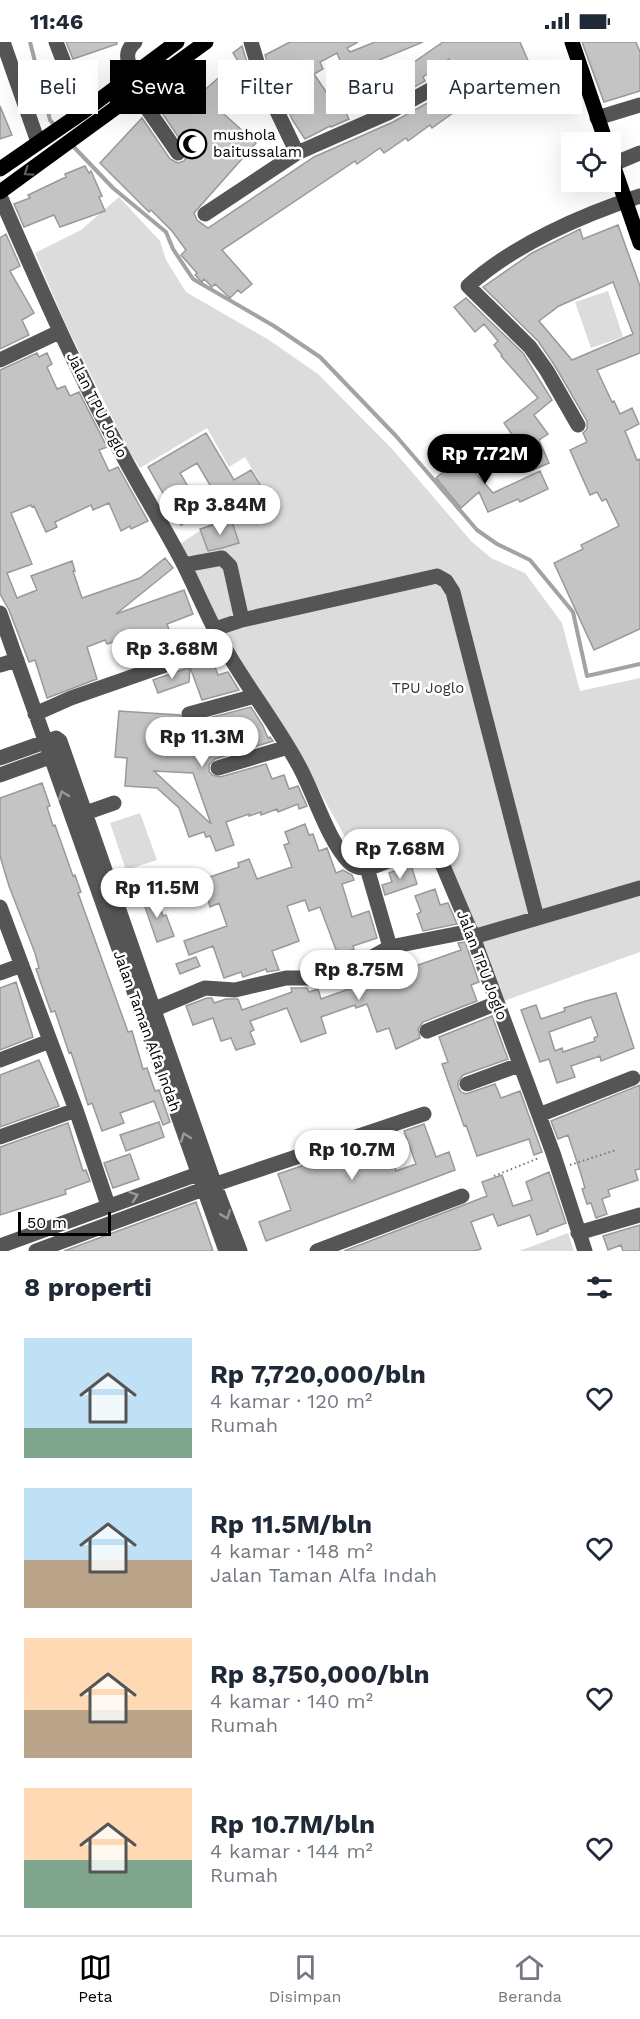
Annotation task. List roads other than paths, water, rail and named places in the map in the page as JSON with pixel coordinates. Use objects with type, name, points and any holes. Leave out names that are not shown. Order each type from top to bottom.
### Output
[{"type":"main road","points":[[153,60],[177,42]]},
{"type":"main road","points":[[182,60],[206,42]]},
{"type":"main road","points":[[572,42],[602,132]]},
{"type":"main road","points":[[0,194],[110,113]]},
{"type":"main road","points":[[0,169],[80,114]]},
{"type":"main road","points":[[621,180],[631,202],[640,243]]},
{"type":"street","points":[[3,42],[41,140]]},
{"type":"street","points":[[56,42],[63,60]]},
{"type":"street","points":[[128,60],[126,55],[128,48],[135,42]]},
{"type":"street","points":[[251,42],[263,81],[297,153]]},
{"type":"street","points":[[205,214],[297,153],[387,113],[427,91]]},
{"type":"street","points":[[597,118],[640,105]]},
{"type":"street","points":[[151,114],[178,153]]},
{"type":"street","points":[[621,158],[640,153]]},
{"type":"street","name":"Jalan TPU Joglo","points":[[0,194],[59,332],[121,454],[184,565],[222,645],[288,747],[348,861],[357,868],[366,868],[417,850],[433,850],[438,854],[472,934],[559,1169],[585,1251]]},
{"type":"street","points":[[598,223],[631,202]]},
{"type":"street","points":[[578,425],[547,371],[530,347],[468,287],[486,270],[513,253],[556,231],[631,202]]},
{"type":"street","points":[[0,360],[59,332]]},
{"type":"street","points":[[184,565],[222,558],[227,561],[235,584],[242,620]]},
{"type":"street","points":[[214,629],[242,620],[437,576],[447,581],[453,592],[537,918]]},
{"type":"street","points":[[0,613],[45,742]]},
{"type":"street","points":[[35,714],[71,698],[222,645]]},
{"type":"street","points":[[0,665],[17,660]]},
{"type":"street","points":[[189,714],[255,696]]},
{"type":"street","points":[[0,758],[58,739],[57,755],[0,775]]},
{"type":"street","points":[[218,768],[288,747]]},
{"type":"street","name":"Jalan Taman Alfa Indah","points":[[57,755],[204,1172],[226,1251]]},
{"type":"street","points":[[78,815],[114,803]]},
{"type":"street","name":"Jalan Taman Alfa Indah","points":[[78,815],[155,1009],[204,1172]]},
{"type":"street","points":[[366,868],[390,947]]},
{"type":"street","points":[[155,1009],[205,988],[235,990],[286,978],[324,978],[349,970],[390,947],[472,934],[640,888]]},
{"type":"street","points":[[0,907],[76,1110],[108,1205]]},
{"type":"street","points":[[0,973],[22,965]]},
{"type":"street","points":[[427,1031],[497,1003]]},
{"type":"street","points":[[0,1060],[50,1041]]},
{"type":"street","points":[[467,1084],[519,1065]]},
{"type":"street","points":[[539,1115],[633,1078]]},
{"type":"street","points":[[0,1137],[76,1110]]},
{"type":"street","points":[[36,1251],[209,1187],[424,1114]]},
{"type":"street","points":[[0,1246],[204,1172]]},
{"type":"street","name":"Jalan Taman Alfa Indah","points":[[209,1187],[240,1251]]},
{"type":"street","points":[[317,1251],[462,1196]]},
{"type":"street","points":[[578,1233],[640,1215]]},
{"type":"waterway","points":[[30,42],[50,120],[56,127]]},
{"type":"waterway","points":[[71,144],[113,188],[166,232],[173,249],[193,279],[274,326],[320,357],[396,436],[477,530],[497,544],[530,560],[573,612],[587,676],[640,664]]},
{"type":"place","name":"mushola baitussalam","points":[[192,144]]},
{"type":"park label","name":"TPU Joglo","points":[[428,688]]}]
